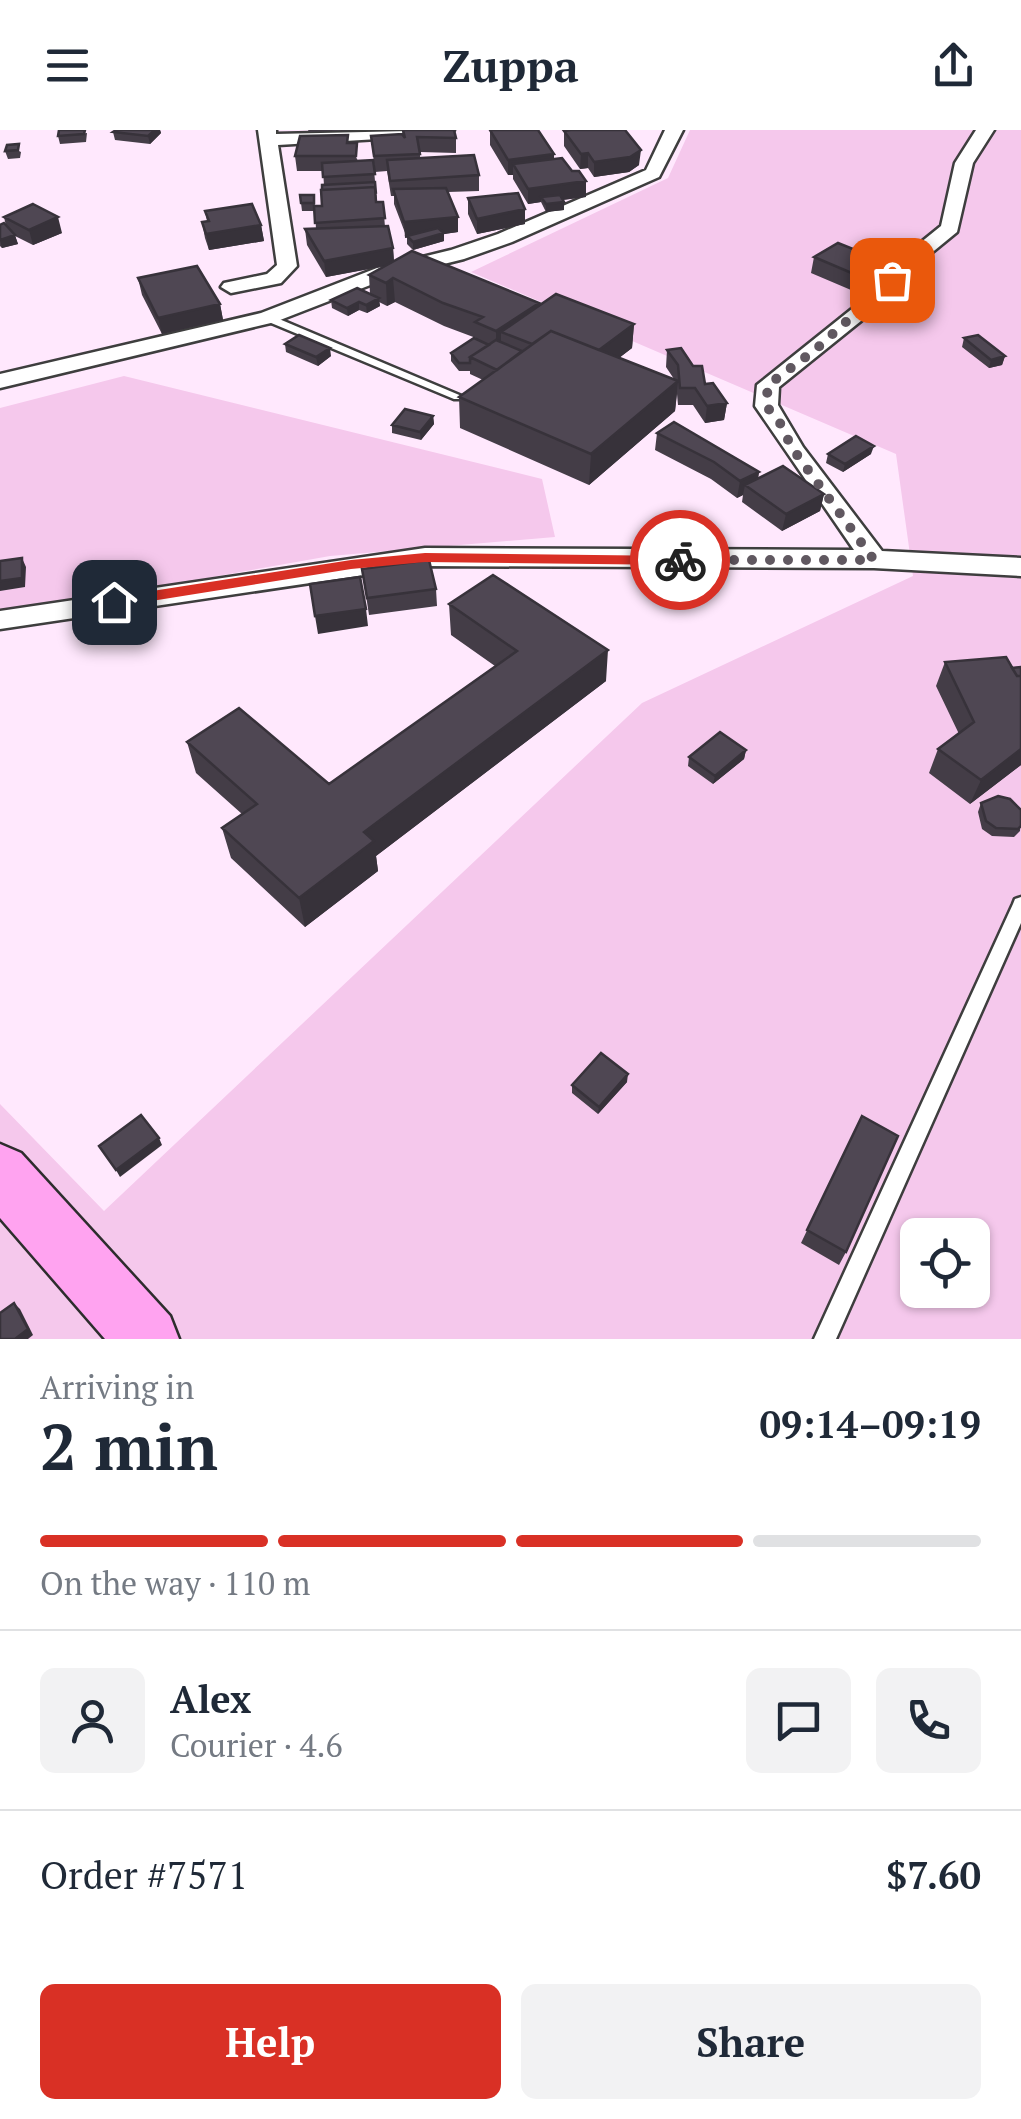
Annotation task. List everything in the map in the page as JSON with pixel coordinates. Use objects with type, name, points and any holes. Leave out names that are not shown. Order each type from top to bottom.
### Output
[{"type":"street","points":[[231,286],[274,278],[287,266],[267,135],[445,130]]},
{"type":"street","points":[[0,382],[268,318],[384,272],[457,255],[505,238],[626,188],[653,172],[658,168],[648,159],[674,130]]},
{"type":"street","points":[[874,560],[766,406],[768,385],[874,300],[910,260],[950,228],[964,163],[985,130]]},
{"type":"street","points":[[0,620],[351,565],[425,558],[874,560],[1021,567]]},
{"type":"street","points":[[0,1174],[147,1339]]},
{"type":"lane","points":[[268,318],[458,397]]},
{"type":"lane","points":[[826,1339],[1021,904]]},
{"type":"shaded area","points":[[690,130],[1021,130],[1021,1339],[0,1339],[0,1104],[104,1211],[642,703],[913,576],[896,454],[471,272],[668,178]]},
{"type":"shaded area","points":[[124,376],[542,479],[555,537],[330,556],[0,615],[0,408]]},
{"type":"building","points":[[59,130],[85,130],[84,134],[58,136]]},
{"type":"building","points":[[155,130],[148,136],[113,132]]},
{"type":"building","points":[[403,130],[454,130],[456,138],[417,137],[420,154],[374,156],[371,136],[402,134],[405,138]]},
{"type":"building","points":[[490,130],[538,130],[554,154],[508,160]]},
{"type":"building","points":[[625,130],[641,150],[630,157],[594,162],[588,153],[581,154],[564,131]]},
{"type":"building","points":[[348,135],[347,143],[357,143],[356,156],[295,156],[300,136]]},
{"type":"building","points":[[19,144],[18,150],[5,151],[7,145]]},
{"type":"building","points":[[474,155],[479,175],[390,181],[387,160]]},
{"type":"building","points":[[562,158],[586,181],[528,189],[513,164]]},
{"type":"building","points":[[373,160],[375,174],[323,177],[322,163]]},
{"type":"building","points":[[375,182],[376,194],[375,187],[322,190],[322,185]]},
{"type":"building","points":[[375,187],[376,202],[383,202],[385,218],[315,223],[314,206],[322,206],[321,190]]},
{"type":"building","points":[[446,188],[458,217],[404,222],[393,189]]},
{"type":"building","points":[[518,193],[525,209],[477,219],[468,198]]},
{"type":"building","points":[[300,195],[314,195],[314,203],[301,203]]},
{"type":"building","points":[[560,195],[564,202],[546,204],[541,197]]},
{"type":"building","points":[[33,204],[58,217],[29,230],[4,217]]},
{"type":"building","points":[[252,204],[261,225],[206,234],[202,222],[209,221],[205,211]]},
{"type":"building","points":[[4,223],[15,235],[0,240],[0,225]]},
{"type":"building","points":[[388,226],[393,248],[324,261],[305,229]]},
{"type":"building","points":[[438,228],[444,233],[413,242],[407,236]]},
{"type":"building","points":[[838,243],[878,259],[854,274],[814,257]]},
{"type":"building","points":[[412,251],[539,303],[496,331],[475,322],[483,317],[443,303],[393,278],[386,283],[369,275]]},
{"type":"building","points":[[197,266],[220,304],[158,318],[138,278]]},
{"type":"building","points":[[357,288],[379,298],[347,308],[331,300]]},
{"type":"building","points":[[556,294],[634,324],[599,350],[551,331],[532,344],[501,332]]},
{"type":"building","points":[[551,331],[678,381],[591,454],[459,397]]},
{"type":"building","points":[[299,335],[330,348],[316,357],[285,344]]},
{"type":"building","points":[[978,335],[1005,356],[991,360],[964,338]]},
{"type":"building","points":[[474,338],[489,345],[470,357],[470,363],[459,363],[451,353]]},
{"type":"building","points":[[496,340],[522,351],[497,370],[470,357]]},
{"type":"building","points":[[681,348],[693,366],[702,366],[705,384],[713,383],[727,403],[707,406],[695,388],[680,388],[678,365],[667,350]]},
{"type":"building","points":[[405,409],[433,416],[420,432],[392,425]]},
{"type":"building","points":[[674,422],[759,472],[740,481],[714,462],[657,433]]},
{"type":"building","points":[[856,436],[874,446],[845,464],[828,454]]},
{"type":"building","points":[[783,466],[824,494],[786,514],[745,485]]},
{"type":"building","points":[[22,558],[22,578],[0,581],[0,561]]},
{"type":"building","points":[[429,560],[436,589],[367,598],[362,569]]},
{"type":"building","points":[[493,575],[608,650],[364,832],[374,841],[299,898],[222,828],[257,804],[187,742],[239,708],[329,784],[517,651],[449,604]]},
{"type":"building","points":[[360,577],[366,609],[315,616],[310,584]]},
{"type":"building","points":[[1006,657],[1017,676],[1021,676],[1021,749],[981,780],[938,749],[974,722],[945,662]]},
{"type":"building","points":[[720,732],[746,750],[715,776],[689,757]]},
{"type":"building","points":[[998,796],[1010,799],[1021,810],[1018,829],[996,828],[986,821],[981,803]]},
{"type":"building","points":[[601,1053],[628,1074],[599,1107],[572,1085]]},
{"type":"building","points":[[141,1115],[159,1138],[116,1170],[99,1146]]},
{"type":"building","points":[[862,1116],[898,1136],[846,1252],[807,1230]]},
{"type":"building","points":[[14,1303],[28,1329],[15,1339],[0,1339],[0,1313]]},
{"type":"way so far","points":[[680,560],[874,560],[766,406],[768,385],[815,350],[892,280]]},
{"type":"route","points":[[114,602],[351,565],[425,558],[680,560]]}]
